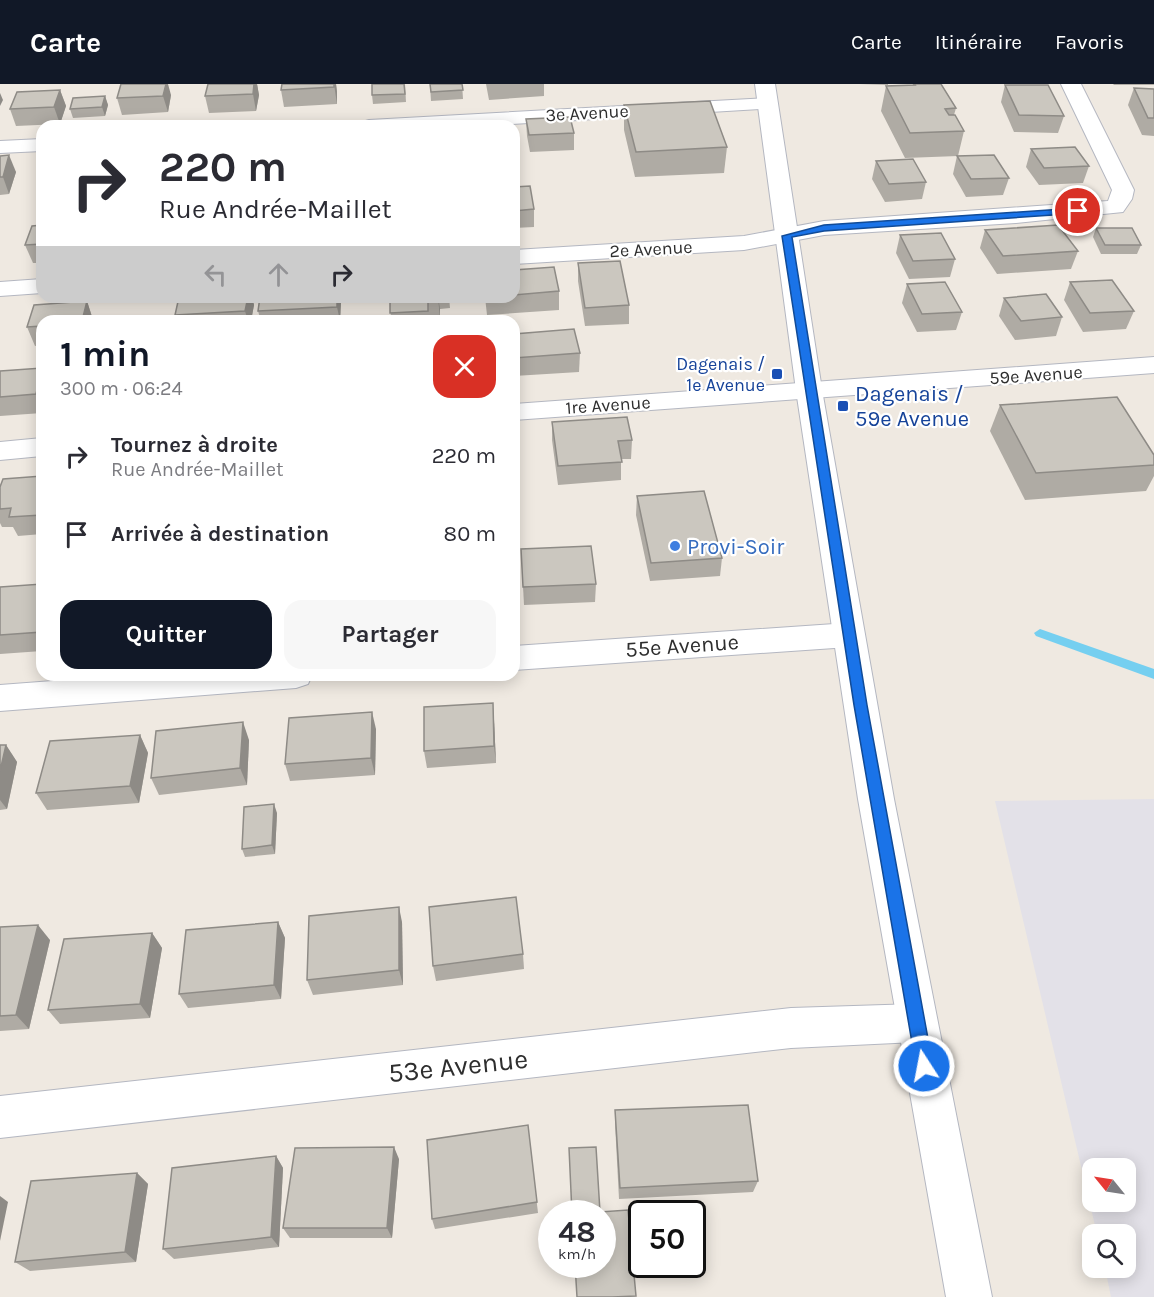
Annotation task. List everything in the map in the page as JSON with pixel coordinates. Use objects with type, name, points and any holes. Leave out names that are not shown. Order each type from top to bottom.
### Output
[{"type":"street","name":"2e Avenue","points":[[520,257],[744,243],[824,228],[1016,216],[1115,207],[1121,199],[1123,190],[1068,85]]},
{"type":"street","points":[[767,94],[809,390],[849,635],[916,1023],[969,1297]]},
{"type":"street","name":"3e Avenue","points":[[444,120],[767,94]]},
{"type":"street","points":[[0,147],[36,145]]},
{"type":"street","points":[[0,289],[36,286]]},
{"type":"street","name":"59e Avenue","points":[[809,390],[1154,365]]},
{"type":"street","name":"1re Avenue","points":[[520,412],[809,390]]},
{"type":"street","points":[[0,451],[36,448]]},
{"type":"street","name":"55e Avenue","points":[[520,658],[849,635]]},
{"type":"street","points":[[0,698],[219,681]]},
{"type":"street","name":"53e Avenue","points":[[0,1118],[791,1028],[916,1023]]},
{"type":"shaded area","points":[[1154,799],[1154,1297],[1111,1297],[1107,1278],[1136,1278],[1136,1224],[1095,1224],[1092,1212],[1136,1212],[1136,1158],[1082,1158],[1082,1170],[995,801]]},
{"type":"building","points":[[121,84],[166,84],[163,96],[117,98]]},
{"type":"building","points":[[208,84],[254,84],[253,94],[205,96]]},
{"type":"building","points":[[282,84],[334,84],[334,87],[281,90]]},
{"type":"building","points":[[372,84],[404,84],[405,94],[372,95]]},
{"type":"building","points":[[430,84],[462,84],[463,90],[431,92]]},
{"type":"building","points":[[941,84],[956,108],[945,109],[949,115],[955,115],[964,131],[910,133],[886,86]]},
{"type":"building","points":[[1005,85],[1048,85],[1064,116],[1019,115]]},
{"type":"building","points":[[1134,88],[1154,89],[1154,118],[1148,118]]},
{"type":"building","points":[[60,90],[54,107],[10,109],[17,92]]},
{"type":"building","points":[[105,96],[102,107],[70,109],[73,98]]},
{"type":"building","points":[[710,101],[727,147],[636,152],[624,105]]},
{"type":"building","points":[[570,117],[574,133],[529,135],[526,119]]},
{"type":"building","points":[[1075,147],[1089,166],[1044,168],[1031,149]]},
{"type":"building","points":[[9,155],[3,177],[0,177],[0,156]]},
{"type":"building","points":[[994,155],[1009,178],[971,179],[957,156]]},
{"type":"building","points":[[913,159],[926,182],[889,184],[876,161]]},
{"type":"building","points":[[530,186],[534,209],[520,210],[520,187]]},
{"type":"building","points":[[1058,225],[1078,251],[1003,256],[985,230]]},
{"type":"building","points":[[32,226],[36,226],[36,244],[25,245]]},
{"type":"building","points":[[1096,228],[1132,228],[1141,245],[1105,245]]},
{"type":"building","points":[[941,233],[955,259],[913,261],[900,235]]},
{"type":"building","points":[[620,261],[629,305],[585,308],[578,263]]},
{"type":"building","points":[[554,267],[559,291],[520,294],[520,270]]},
{"type":"building","points":[[1112,280],[1134,311],[1090,313],[1070,282]]},
{"type":"building","points":[[945,282],[962,312],[922,314],[907,284]]},
{"type":"building","points":[[1046,294],[1062,317],[1021,321],[1004,298]]},
{"type":"building","points":[[86,303],[84,315],[36,315],[36,326],[27,327],[34,305]]},
{"type":"building","points":[[178,303],[247,303],[245,311],[175,315]]},
{"type":"building","points":[[259,303],[337,303],[337,307],[258,311]]},
{"type":"building","points":[[390,303],[428,303],[428,311],[390,313]]},
{"type":"building","points":[[574,329],[580,353],[520,358],[520,334]]},
{"type":"building","points":[[36,368],[36,394],[0,397],[0,371]]},
{"type":"building","points":[[1117,397],[1154,455],[1154,465],[1036,473],[1000,405]]},
{"type":"building","points":[[627,417],[632,440],[618,441],[622,462],[558,466],[552,422]]},
{"type":"building","points":[[36,476],[36,515],[9,517],[11,508],[0,509],[0,487],[3,479]]},
{"type":"building","points":[[704,491],[722,558],[651,563],[637,496]]},
{"type":"building","points":[[591,546],[596,584],[523,587],[521,549]]},
{"type":"building","points":[[36,584],[36,632],[0,635],[0,587]]},
{"type":"building","points":[[493,703],[494,746],[424,751],[424,707]]},
{"type":"building","points":[[372,712],[371,758],[285,764],[289,718]]},
{"type":"building","points":[[243,722],[240,768],[151,778],[156,731]]},
{"type":"building","points":[[140,735],[130,786],[36,793],[50,741]]},
{"type":"building","points":[[0,745],[6,745],[0,771]]},
{"type":"building","points":[[274,804],[272,845],[242,849],[244,807]]},
{"type":"building","points":[[516,897],[523,954],[433,966],[429,907]]},
{"type":"building","points":[[399,907],[399,970],[307,980],[309,916]]},
{"type":"building","points":[[278,922],[274,985],[179,994],[186,930]]},
{"type":"building","points":[[38,925],[16,1015],[0,1016],[0,927]]},
{"type":"building","points":[[152,933],[140,1004],[48,1010],[64,939]]},
{"type":"building","points":[[748,1105],[758,1181],[620,1188],[615,1110]]},
{"type":"building","points":[[528,1125],[537,1202],[432,1219],[427,1140]]},
{"type":"building","points":[[394,1147],[387,1228],[283,1228],[295,1148]]},
{"type":"building","points":[[596,1147],[599,1200],[571,1200],[569,1148]]},
{"type":"building","points":[[276,1156],[271,1237],[163,1249],[172,1168]]},
{"type":"building","points":[[137,1173],[125,1252],[15,1262],[31,1181]]},
{"type":"building","points":[[628,1210],[628,1278],[634,1278],[636,1296],[577,1297],[576,1278],[616,1278],[616,1211]]},
{"type":"waterway","points":[[1040,633],[1154,674]]},
{"type":"place","name":"Dagenais / 1e Avenue","points":[[777,374]]},
{"type":"place","name":"Dagenais / 59e Avenue","points":[[843,406]]},
{"type":"place","name":"Provi-Soir","points":[[675,546]]},
{"type":"route","points":[[924,1066],[876,799],[809,390],[787,236],[824,228],[1078,211]]}]
